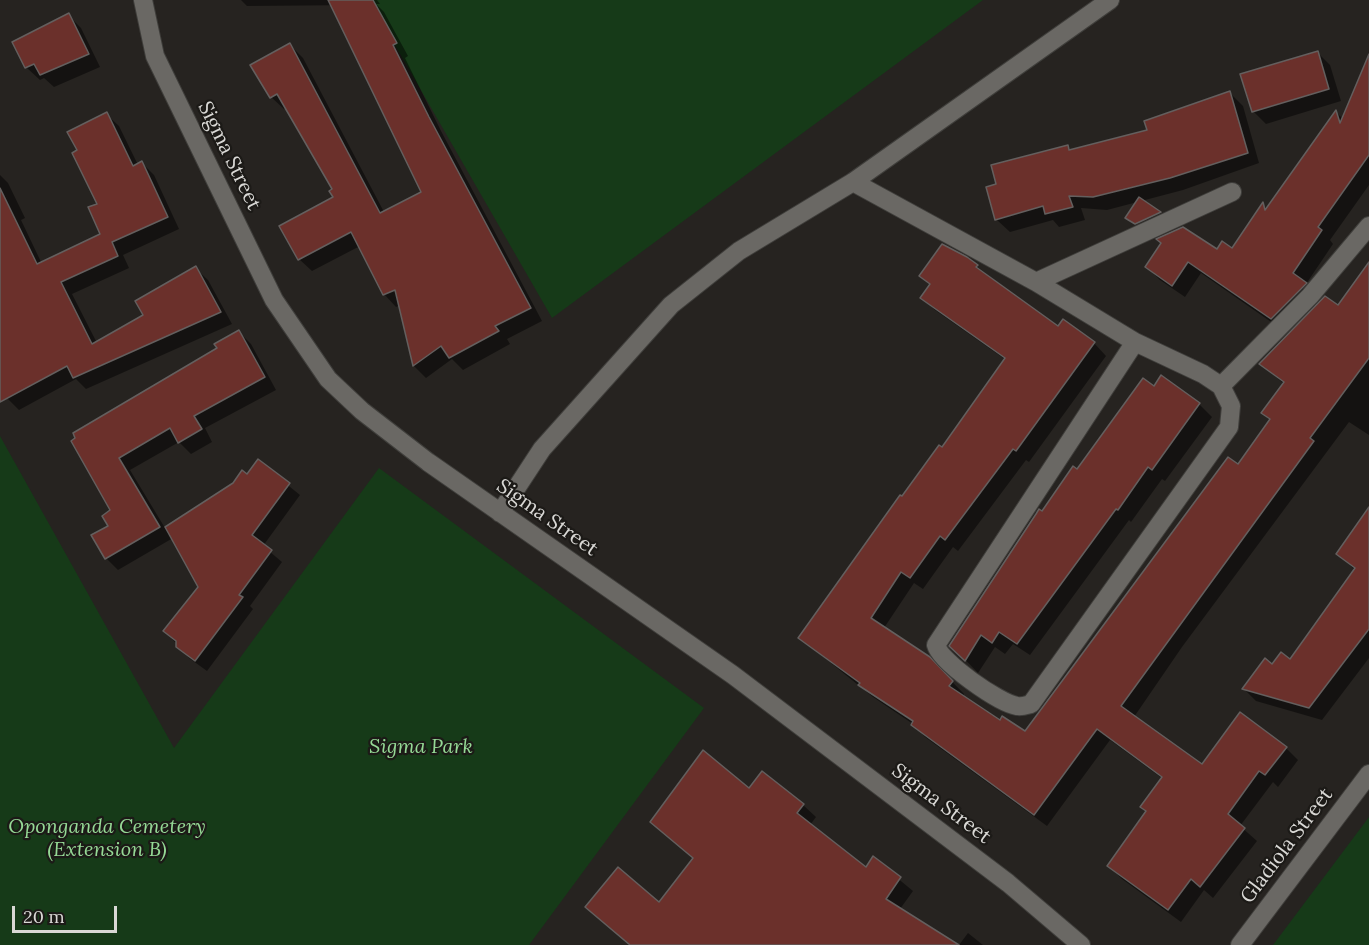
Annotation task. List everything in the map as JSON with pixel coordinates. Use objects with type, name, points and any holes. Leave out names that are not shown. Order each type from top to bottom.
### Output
[{"type":"street","name":"Sigma Street","points":[[143,0],[155,56],[274,300],[328,379],[362,411],[428,462],[733,675],[1008,883],[1081,945]]},
{"type":"street","points":[[500,513],[542,449],[671,305],[739,251],[853,182],[1110,0]]},
{"type":"street","points":[[853,182],[1036,282],[1135,342],[1203,374],[1221,386],[1231,406],[1229,427],[1031,705],[1019,707],[999,699],[942,657],[936,645],[1135,342]]},
{"type":"street","points":[[1036,282],[1232,192]]},
{"type":"street","points":[[1221,386],[1310,296],[1369,226]]},
{"type":"street","name":"Gladiola Street","points":[[1240,945],[1369,774]]},
{"type":"green space","points":[[369,0],[983,0],[552,318]]},
{"type":"green space","name":"Sigma Park","points":[[0,436],[174,748],[379,468],[704,708],[529,945],[0,945]]},
{"type":"green space","points":[[1369,817],[1369,945],[1273,945]]},
{"type":"building","points":[[328,0],[373,0],[397,43],[393,45],[429,117],[531,308],[495,326],[499,331],[449,358],[441,346],[413,366],[395,290],[383,295],[351,232],[298,260],[279,226],[333,197],[329,191],[332,189],[277,94],[270,98],[250,65],[290,43],[380,213],[421,192]]},
{"type":"building","points":[[69,13],[89,54],[40,75],[34,64],[25,68],[12,42]]},
{"type":"building","points":[[1318,51],[1329,89],[1252,112],[1240,74]]},
{"type":"building","points":[[1369,54],[1369,155],[1318,227],[1322,230],[1293,273],[1307,283],[1271,319],[1188,262],[1172,286],[1145,267],[1161,243],[1156,239],[1183,227],[1217,249],[1222,241],[1232,248],[1263,202],[1265,210],[1336,110],[1340,123]]},
{"type":"building","points":[[1230,91],[1248,153],[1170,178],[1093,197],[1069,196],[1073,207],[1045,214],[1043,206],[995,220],[986,187],[996,184],[991,165],[1068,145],[1069,150],[1147,130],[1144,121]]},
{"type":"building","points":[[107,112],[133,166],[142,161],[168,217],[112,242],[118,256],[61,282],[92,344],[143,315],[135,301],[196,266],[221,312],[73,378],[67,366],[0,402],[0,188],[37,264],[100,234],[88,207],[97,204],[72,153],[77,150],[67,132]]},
{"type":"building","points":[[1139,197],[1161,212],[1135,224],[1125,218]]},
{"type":"building","points":[[942,244],[967,257],[978,265],[976,267],[1058,326],[1063,319],[1095,342],[1016,451],[1013,449],[945,540],[940,536],[910,578],[901,572],[871,618],[930,657],[953,681],[949,686],[1000,720],[1002,716],[1025,731],[1228,457],[1238,464],[1270,419],[1261,413],[1284,382],[1259,364],[1325,296],[1338,305],[1369,262],[1369,358],[1310,438],[1314,441],[1121,706],[1202,764],[1240,712],[1287,747],[1265,775],[1259,771],[1228,814],[1245,828],[1200,887],[1191,879],[1168,910],[1107,866],[1146,811],[1140,807],[1162,777],[1097,729],[1034,815],[911,725],[913,721],[858,685],[860,683],[798,638],[900,495],[902,496],[939,445],[942,447],[1005,358],[920,298],[930,284],[919,276]]},
{"type":"building","points":[[239,330],[265,377],[194,416],[202,429],[178,443],[170,428],[119,458],[160,527],[105,559],[91,535],[108,526],[102,516],[110,510],[71,441],[75,438],[73,433],[217,348],[214,344]]},
{"type":"building","points":[[1161,375],[1200,403],[1152,470],[1148,467],[1118,510],[1116,509],[1017,644],[999,632],[992,643],[981,635],[965,661],[949,646],[1039,509],[1042,511],[1073,466],[1077,469],[1143,378],[1154,386]]},
{"type":"building","points":[[258,459],[290,483],[252,535],[272,550],[239,595],[243,597],[195,661],[176,647],[176,641],[163,631],[198,587],[165,527],[233,483],[242,470],[247,474]]},
{"type":"building","points":[[1369,507],[1369,629],[1309,708],[1242,689],[1265,658],[1272,664],[1281,652],[1290,659],[1355,568],[1336,554]]},
{"type":"building","points":[[703,750],[749,788],[762,771],[804,804],[797,813],[866,867],[873,856],[901,877],[886,899],[959,945],[630,945],[585,907],[618,867],[659,902],[693,858],[650,822]]},
{"type":"park label","name":"Oponganda Cemetery (Extension B)","points":[[107,838]]}]
